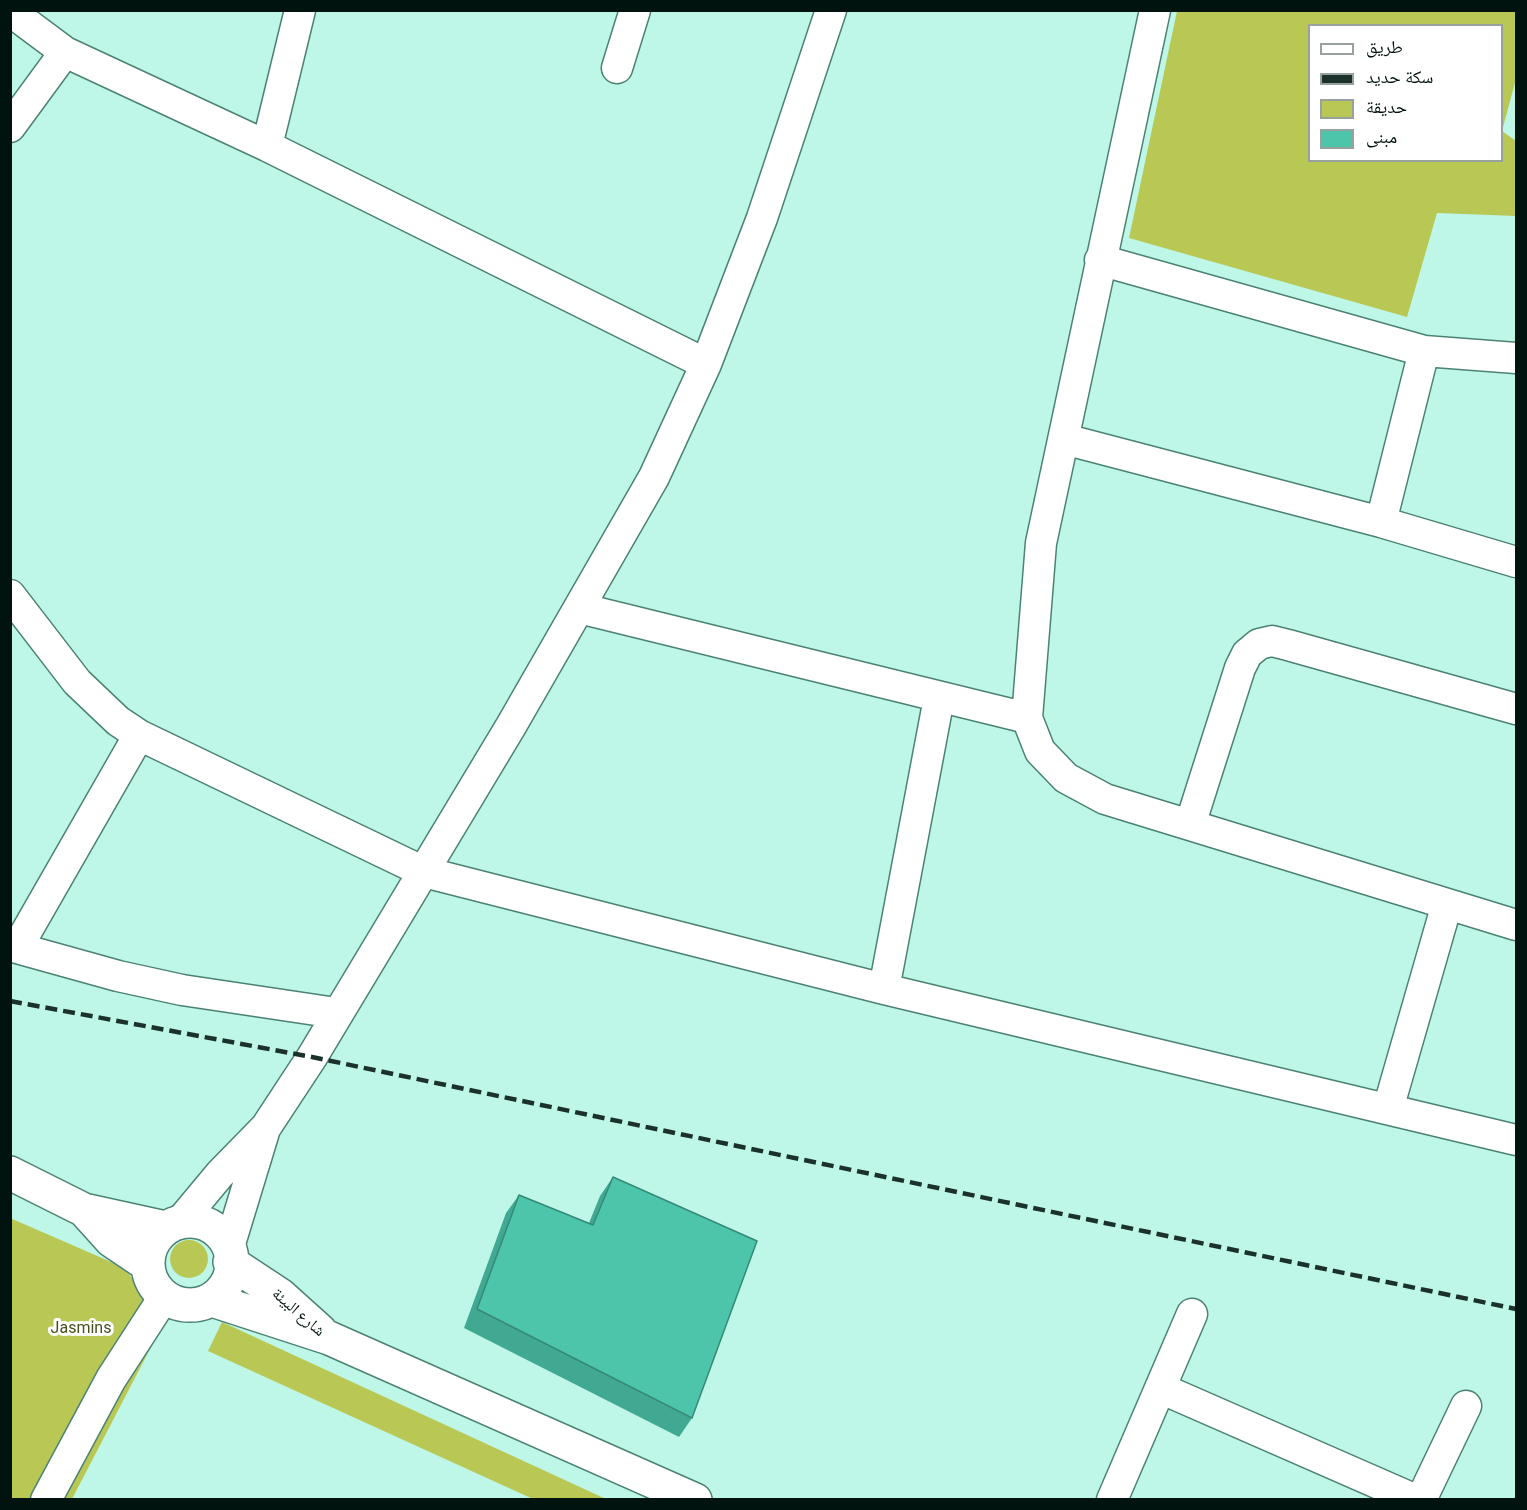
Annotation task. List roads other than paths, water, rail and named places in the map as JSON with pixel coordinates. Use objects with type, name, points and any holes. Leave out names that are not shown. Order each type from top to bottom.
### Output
[{"type":"main road","points":[[10,1173],[84,1210],[173,1225],[195,1221],[209,1225],[221,1234],[230,1255],[231,1275],[224,1290],[212,1300],[196,1306],[179,1304],[164,1297],[152,1282],[147,1265],[152,1244],[173,1225]]},
{"type":"main road","points":[[84,1210],[111,1240],[147,1265]]},
{"type":"main road","name":"شارع البيئة","points":[[230,1255],[328,1338]]},
{"type":"main road","name":"شارع البيئة","points":[[212,1300],[328,1338]]},
{"type":"main road","points":[[328,1338],[695,1500]]},
{"type":"street","points":[[267,146],[300,10]]},
{"type":"street","points":[[617,68],[635,10]]},
{"type":"street","points":[[173,1225],[266,1127],[424,872],[654,477],[706,364],[762,218],[831,10]]},
{"type":"street","points":[[1155,10],[1041,543],[1027,718],[1040,751],[1066,778],[1105,799],[1516,925]]},
{"type":"street","points":[[10,11],[65,52],[267,146],[706,364]]},
{"type":"street","points":[[10,127],[65,52]]},
{"type":"street","points":[[1100,260],[1424,351],[1516,358]]},
{"type":"street","points":[[1381,522],[1424,351]]},
{"type":"street","points":[[1064,439],[1381,522],[1516,562]]},
{"type":"street","points":[[10,595],[77,682],[118,721],[139,735],[424,872],[884,989],[1516,1140]]},
{"type":"street","points":[[579,608],[1027,718]]},
{"type":"street","points":[[1190,825],[1240,668],[1247,654],[1259,644],[1272,641],[1288,645],[1516,709]]},
{"type":"street","points":[[884,989],[939,698]]},
{"type":"street","points":[[139,735],[14,947],[118,976],[182,990],[336,1013]]},
{"type":"street","points":[[1388,1109],[1447,904]]},
{"type":"street","points":[[230,1255],[266,1127]]},
{"type":"street","points":[[46,1500],[111,1379],[164,1297]]},
{"type":"street","points":[[1112,1500],[1192,1314]]},
{"type":"street","points":[[1160,1388],[1416,1500]]},
{"type":"street","points":[[1421,1500],[1466,1406]]},
{"type":"railway","points":[[10,1001],[312,1057],[1516,1309]]},
{"type":"park label","name":"Jasmins","points":[[81,1329]]}]
